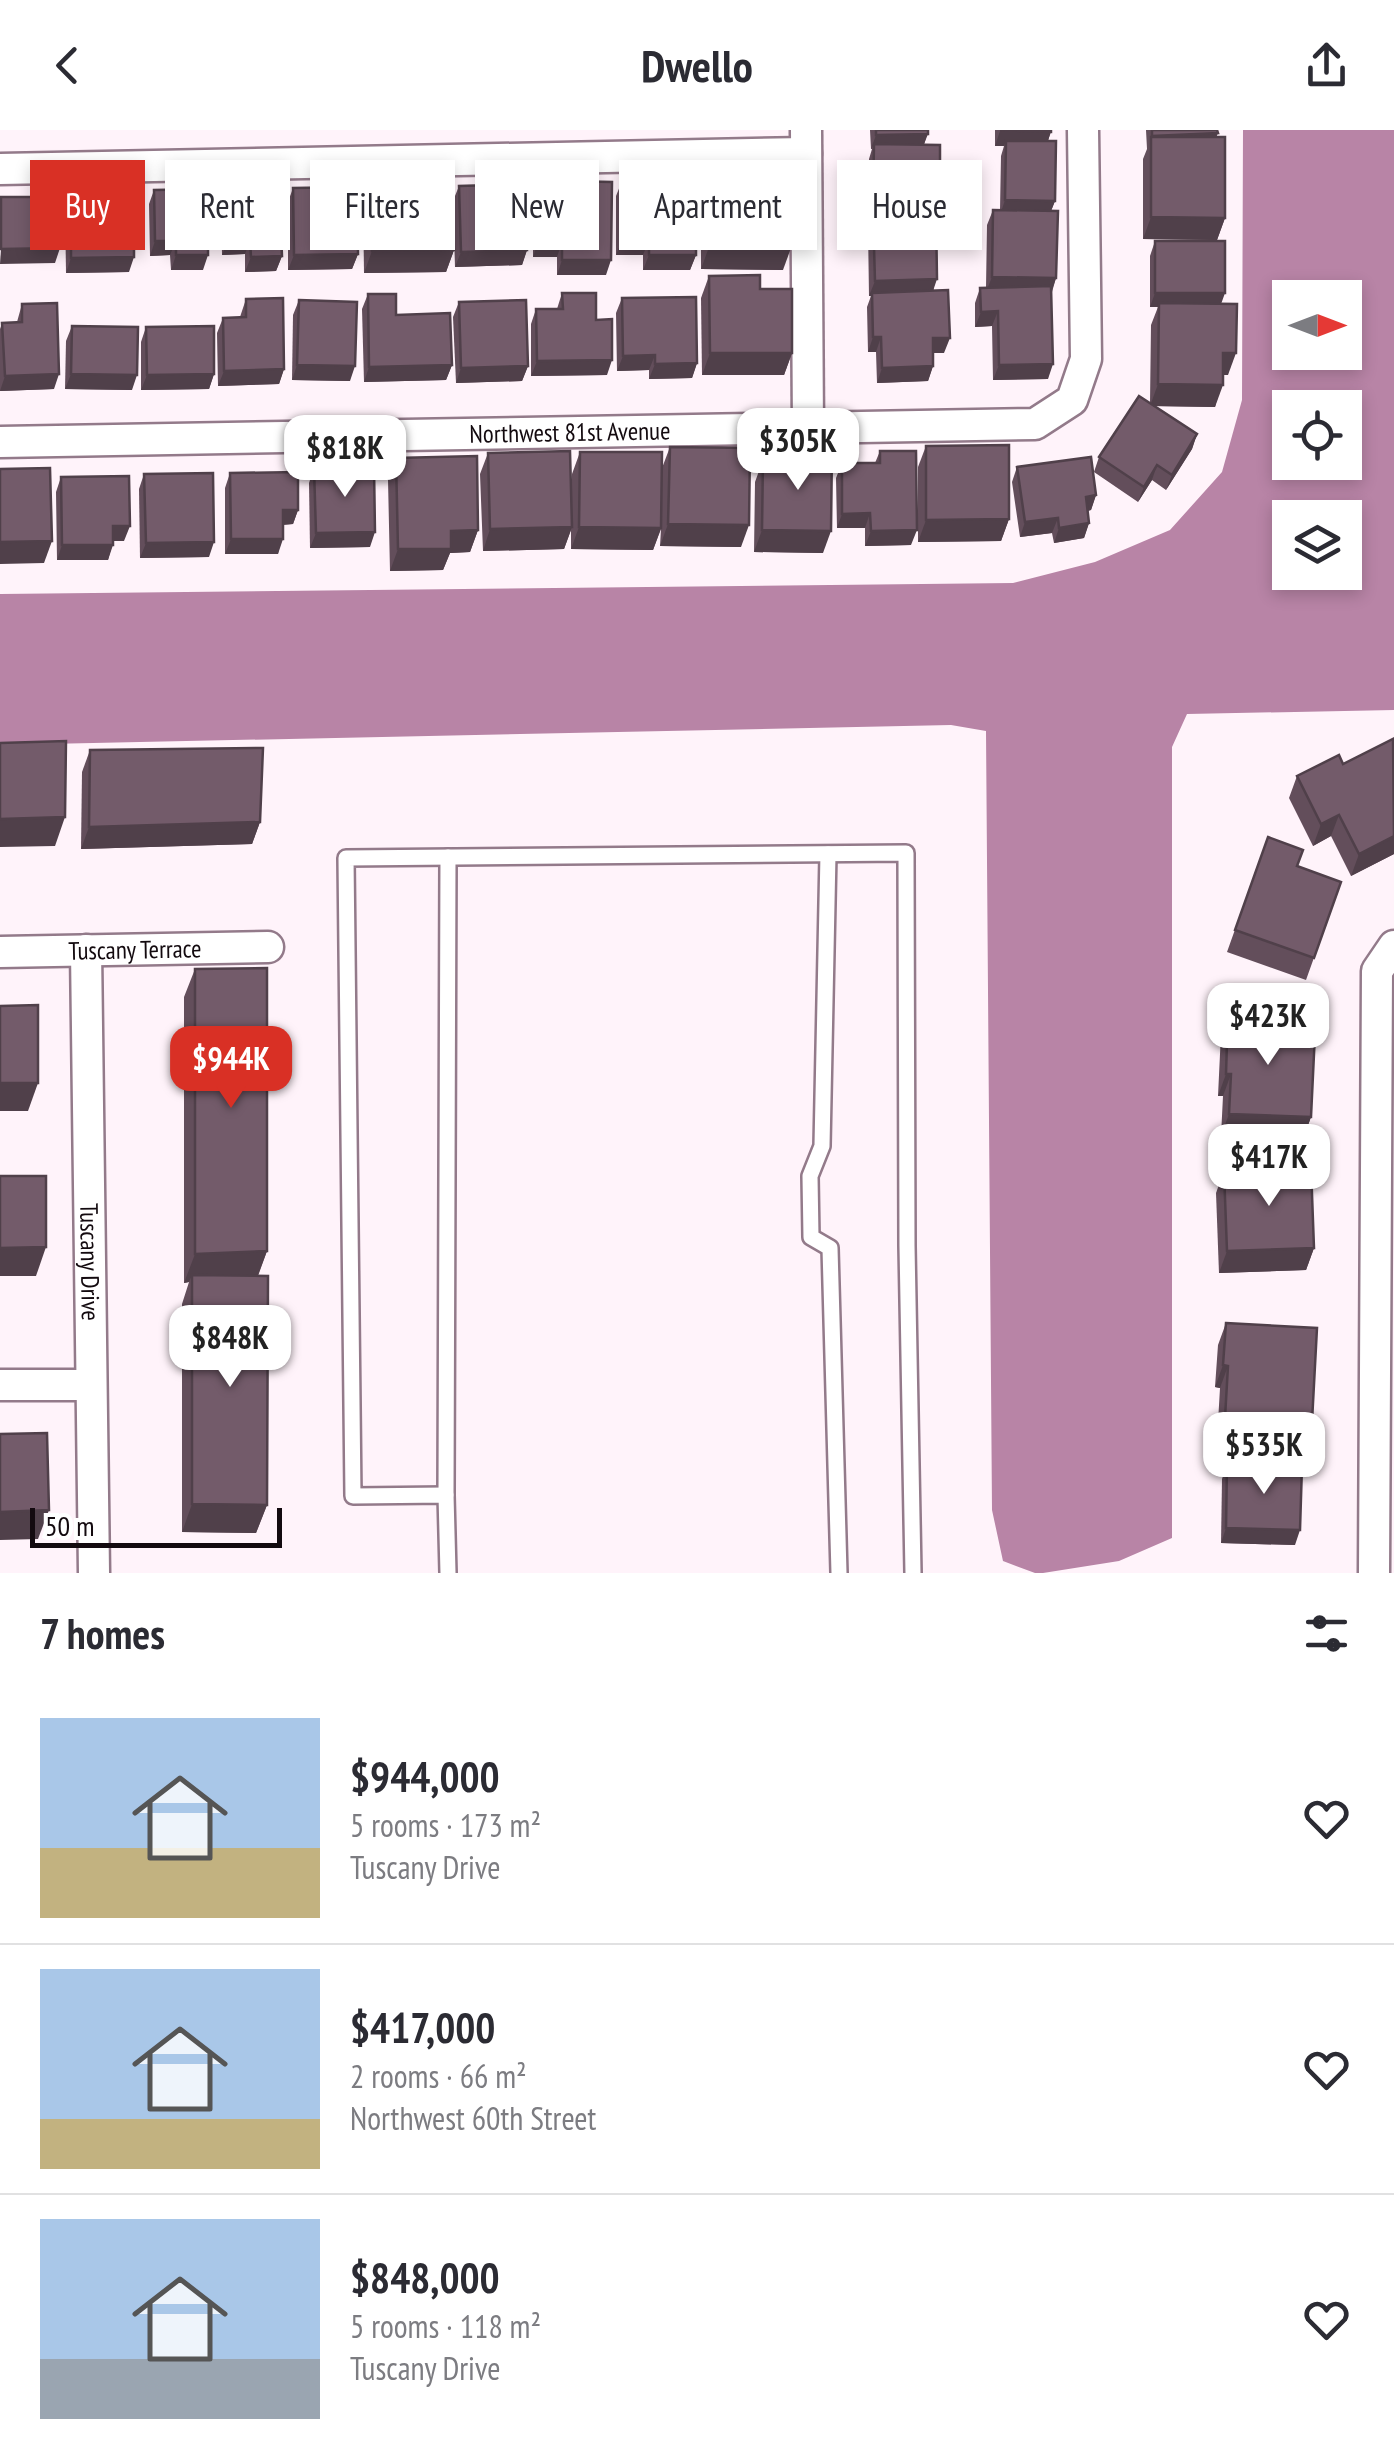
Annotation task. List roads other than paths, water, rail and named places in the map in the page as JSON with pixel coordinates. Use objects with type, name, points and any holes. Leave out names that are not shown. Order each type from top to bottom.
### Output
[{"type":"street","name":"Northwest 81st Avenue","points":[[0,442],[1035,424],[1072,400],[1086,360],[1083,130]]},
{"type":"street","points":[[0,169],[806,142],[808,427]]},
{"type":"street","points":[[1374,1573],[1376,971],[1394,946]]},
{"type":"street","name":"Tuscany Terrace","points":[[0,952],[268,948]]},
{"type":"street","name":"Tuscany Drive","points":[[86,950],[94,1573]]},
{"type":"street","points":[[0,1385],[92,1384]]},
{"type":"lane","points":[[446,1494],[353,1496],[346,858],[906,853],[906,1226],[913,1573]]},
{"type":"lane","points":[[828,854],[822,1146],[810,1176],[811,1237],[830,1248],[839,1573]]},
{"type":"lane","points":[[448,857],[448,1573]]}]
